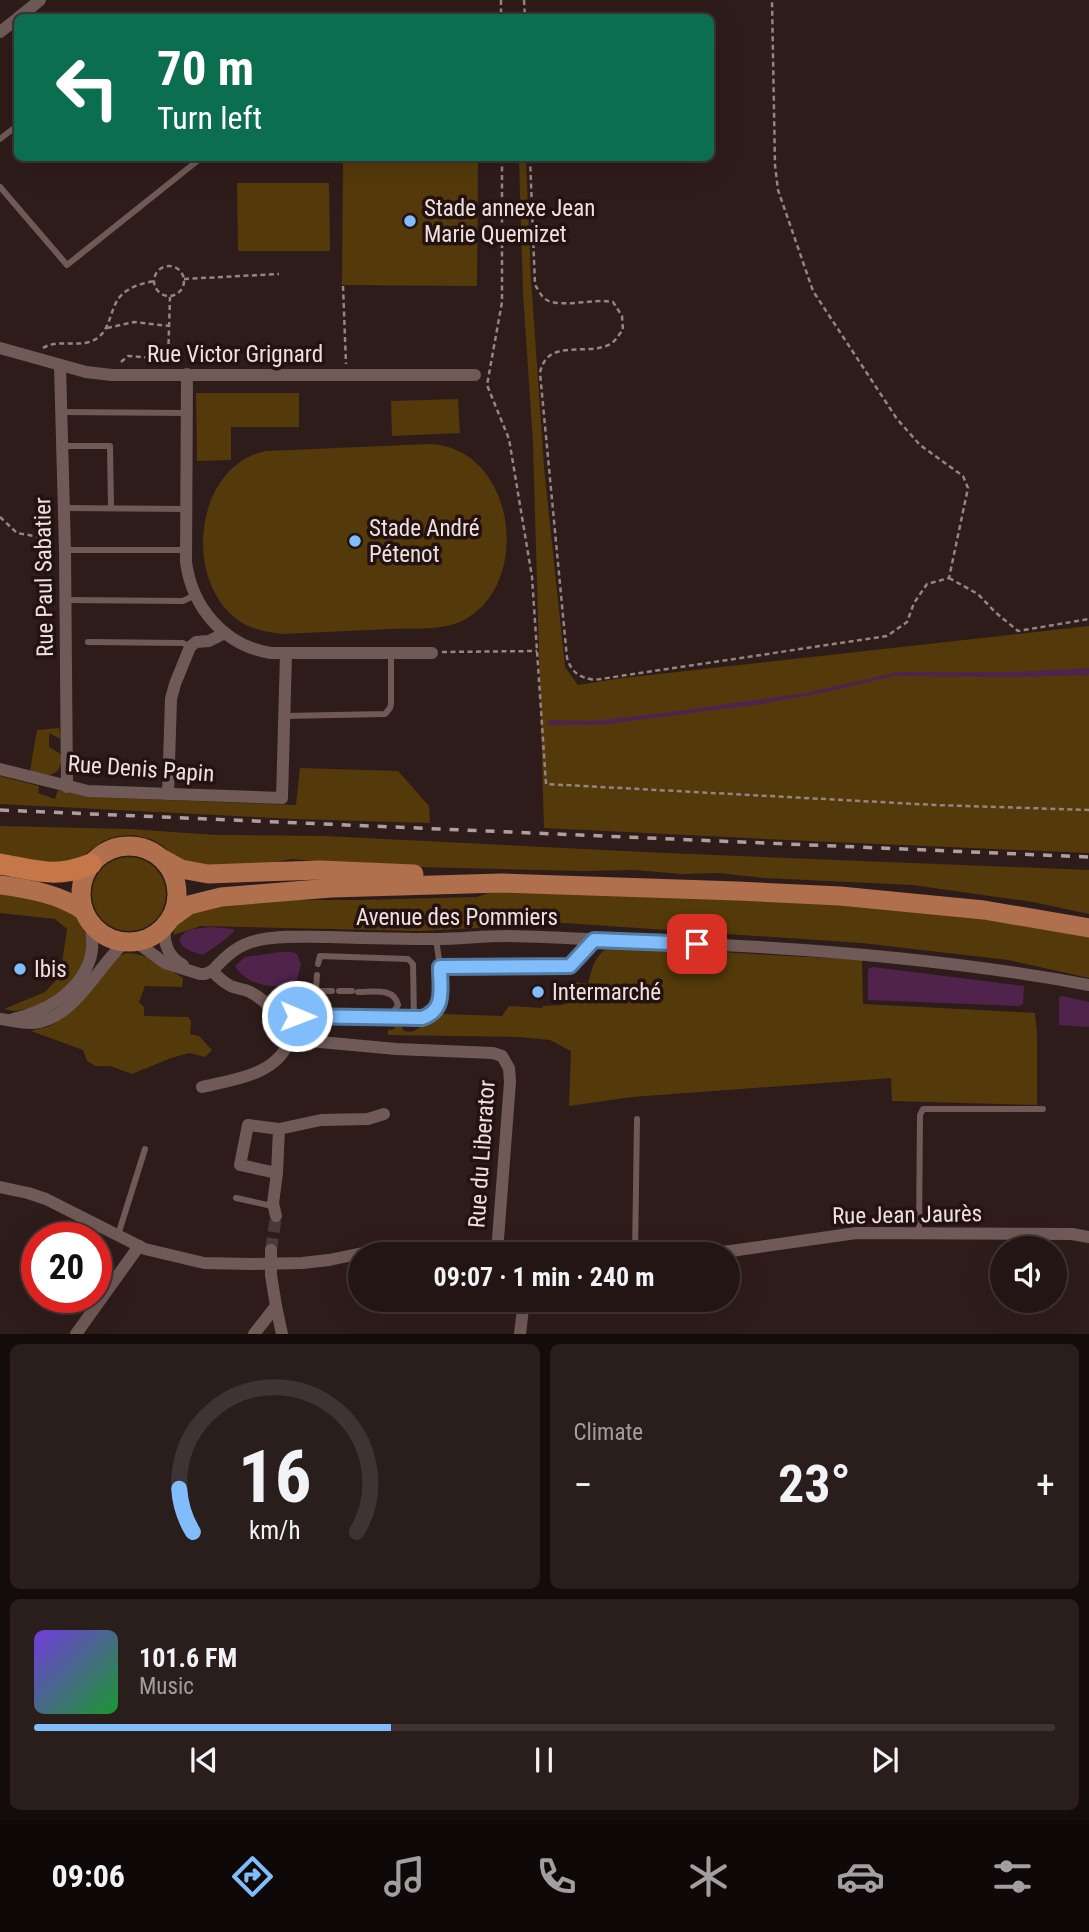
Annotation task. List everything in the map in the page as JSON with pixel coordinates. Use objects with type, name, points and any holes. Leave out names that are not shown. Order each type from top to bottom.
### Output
[{"type":"highway","points":[[0,864],[64,873],[91,864]]},
{"type":"main road","points":[[88,918],[81,899],[85,875],[91,864],[105,852],[123,846],[148,849],[181,869],[208,874],[352,871],[445,876],[502,883]]},
{"type":"main road","points":[[163,859],[171,869],[177,887],[177,900],[169,922]]},
{"type":"main road","points":[[0,885],[45,893],[67,901],[106,936],[130,942],[152,936],[190,905],[221,897],[331,888],[502,883],[840,896],[984,910],[1089,928]]},
{"type":"street","points":[[23,14],[40,0]]},
{"type":"street","points":[[0,32],[14,21]]},
{"type":"street","name":"Rue Victor Grignard","points":[[0,348],[94,374],[121,376],[475,375]]},
{"type":"street","name":"Rue Paul Sabatier","points":[[60,366],[65,508],[67,787]]},
{"type":"street","points":[[187,374],[186,550],[189,579],[207,616],[225,634],[254,649],[286,654],[432,653]]},
{"type":"street","points":[[167,794],[171,699],[175,684],[190,647],[196,642],[225,634]]},
{"type":"street","points":[[284,716],[286,654]]},
{"type":"street","name":"Rue Denis Papin","points":[[0,769],[67,787],[99,792],[282,798],[284,716]]},
{"type":"street","points":[[4,1020],[44,1009],[70,990],[89,963],[92,945],[88,918]]},
{"type":"street","points":[[169,922],[165,937],[170,956],[196,972]]},
{"type":"street","name":"Avenue des Pommiers","points":[[212,971],[236,948],[268,939],[510,936],[723,944],[837,952],[942,962],[1089,985]]},
{"type":"street","points":[[4,1020],[37,1023],[49,1019],[82,993],[109,957],[130,942],[165,963],[205,974],[212,971],[231,986],[253,994],[280,1020],[288,1039],[284,1052],[262,1069],[202,1087]]},
{"type":"street","name":"Rue du Liberator","points":[[288,1039],[396,1049],[493,1053],[505,1059],[510,1082],[498,1242]]},
{"type":"street","points":[[277,1173],[240,1165],[248,1125],[279,1129],[329,1119],[368,1119],[383,1114]]},
{"type":"street","points":[[275,1211],[279,1129]]},
{"type":"street","points":[[0,1187],[46,1199],[152,1251],[204,1263],[271,1264],[329,1260],[348,1256]]},
{"type":"street","name":"Rue Jean Jaurès","points":[[740,1250],[856,1233],[1072,1234],[1089,1237]]},
{"type":"street","points":[[76,1334],[139,1246]]},
{"type":"street","points":[[271,1250],[276,1306],[282,1334]]},
{"type":"street","points":[[254,1334],[276,1306]]},
{"type":"street","points":[[520,1334],[523,1312]]},
{"type":"lane","points":[[0,139],[14,128]]},
{"type":"lane","points":[[0,187],[67,265],[197,161]]},
{"type":"lane","points":[[62,412],[186,413]]},
{"type":"lane","points":[[63,446],[110,446],[111,508]]},
{"type":"lane","points":[[65,508],[186,509]]},
{"type":"lane","points":[[65,545],[186,550]]},
{"type":"lane","points":[[66,600],[183,601],[195,595]]},
{"type":"lane","points":[[88,642],[183,643],[190,647]]},
{"type":"lane","points":[[284,716],[385,714],[391,704],[391,653]]},
{"type":"lane","points":[[280,1020],[297,1016],[414,1019],[428,1017],[440,1006],[440,967],[436,939]]},
{"type":"lane","points":[[440,967],[570,966],[594,940]]},
{"type":"lane","points":[[318,964],[320,956],[408,959],[413,964],[414,1019]]},
{"type":"lane","points":[[317,975],[316,989],[319,991],[391,993],[396,997],[398,1006],[390,1017]]},
{"type":"lane","points":[[919,1234],[920,1115],[923,1109],[1043,1110]]},
{"type":"lane","points":[[635,1242],[637,1119]]},
{"type":"lane","points":[[118,1236],[145,1149]]},
{"type":"lane","points":[[236,1198],[275,1211]]},
{"type":"path","points":[[772,0],[775,165],[778,190],[813,291],[897,419],[920,445],[963,476],[968,488],[949,578]]},
{"type":"path","points":[[502,161],[502,302],[487,385],[509,439],[532,578],[546,784],[935,805],[1089,810]]},
{"type":"path","points":[[530,161],[535,285],[544,299],[559,304],[601,299],[613,302],[622,316],[623,330],[613,342],[602,347],[561,351],[548,356],[541,364],[567,658],[571,670],[582,678],[594,680],[887,636],[907,622],[927,584],[949,578],[978,594],[1018,631],[1089,619]]},
{"type":"path","points":[[170,266],[179,270],[184,279],[182,289],[170,296],[157,290],[154,281],[161,268],[170,266]]},
{"type":"path","points":[[184,279],[279,274]]},
{"type":"path","points":[[107,328],[110,313],[120,295],[135,286],[154,281]]},
{"type":"path","points":[[342,286],[346,375]]},
{"type":"path","points":[[168,375],[170,296]]},
{"type":"path","points":[[50,354],[40,351],[49,344],[87,344],[107,328],[134,322],[169,326]]},
{"type":"path","points":[[121,362],[128,356],[168,359]]},
{"type":"path","points":[[0,517],[17,533],[65,545]]},
{"type":"path","points":[[432,653],[537,651]]},
{"type":"shaded area","name":"Stade annexe Jean Marie Quemizet","points":[[343,161],[478,161],[477,286],[342,285]]},
{"type":"shaded area","points":[[519,161],[526,161],[544,467],[565,667],[578,685],[1089,626],[1089,853],[544,828],[533,443],[523,293]]},
{"type":"shaded area","points":[[237,183],[329,183],[330,251],[238,251]]},
{"type":"shaded area","points":[[196,393],[299,393],[299,427],[231,427],[231,460],[197,461]]},
{"type":"shaded area","points":[[458,399],[460,433],[392,436],[391,401]]},
{"type":"shaded area","points":[[430,444],[459,451],[481,468],[497,492],[505,520],[506,550],[500,578],[486,602],[464,620],[447,626],[428,628],[282,634],[246,625],[222,604],[210,581],[204,555],[204,528],[210,502],[223,479],[242,461],[266,451]]},
{"type":"shaded area","points":[[1089,668],[1089,675],[893,676],[761,704],[601,725],[548,725],[548,720],[592,721],[805,693],[898,672],[1014,672]]},
{"type":"shaded area","points":[[59,728],[61,739],[49,733],[49,747],[62,755],[59,768],[48,775],[30,771],[37,730]]},
{"type":"shaded area","points":[[300,768],[398,771],[429,806],[430,823],[0,804],[0,776],[39,786],[38,793],[55,799],[58,790],[88,797],[296,805]]},
{"type":"shaded area","points":[[0,826],[130,829],[216,835],[324,836],[1089,870],[1089,914],[1033,902],[913,885],[764,878],[719,873],[377,866],[291,859],[217,870],[182,864],[163,846],[151,839],[133,835],[103,841],[66,865],[0,855]]},
{"type":"shaded area","points":[[129,857],[143,860],[155,868],[163,880],[166,894],[163,908],[155,920],[143,928],[129,931],[115,928],[103,920],[95,908],[92,894],[95,880],[103,868],[115,860]]},
{"type":"shaded area","points":[[0,888],[42,897],[76,917],[85,931],[89,945],[84,963],[70,985],[36,1007],[15,1011],[4,1009],[45,992],[60,976],[67,929],[55,919],[0,913]]},
{"type":"shaded area","points":[[491,892],[600,893],[874,905],[1000,919],[1089,937],[1089,978],[1008,960],[862,943],[564,923],[419,931],[201,926],[173,935],[181,920],[192,911],[258,900],[477,897]]},
{"type":"shaded area","points":[[211,927],[234,931],[203,955],[186,948],[180,942],[186,932]]},
{"type":"shaded area","points":[[611,946],[862,960],[863,1004],[1035,1013],[1037,1105],[892,1101],[891,1078],[632,1097],[569,1106],[571,1051],[550,1040],[388,1035],[388,1030],[394,1029],[395,1023],[399,1023],[404,1031],[411,1032],[442,1014],[502,1016],[509,1006],[542,1008],[563,1005],[576,982],[588,984],[598,957]]},
{"type":"shaded area","points":[[280,952],[297,954],[301,964],[297,980],[289,984],[263,985],[247,978],[235,966],[245,957]]},
{"type":"shaded area","points":[[127,953],[150,958],[183,978],[182,987],[145,986],[139,1002],[144,1007],[144,1016],[188,1017],[191,1021],[190,1034],[199,1036],[212,1050],[205,1057],[189,1053],[132,1074],[110,1066],[96,1066],[87,1061],[83,1050],[31,1031],[50,1026],[64,1017],[115,957]]},
{"type":"shaded area","points":[[873,967],[1024,986],[1023,1004],[1019,1006],[868,1000],[868,969]]},
{"type":"shaded area","points":[[1059,997],[1089,1002],[1089,1027],[1059,1025]]},
{"type":"tunnel","points":[[271,1250],[276,1216]]},
{"type":"railway","points":[[0,810],[1089,857]]},
{"type":"place","name":"Stade annexe Jean Marie Quemizet","points":[[410,221]]},
{"type":"place","name":"Stade André Pétenot","points":[[355,541]]},
{"type":"place","name":"Ibis","points":[[20,969]]},
{"type":"place","name":"Intermarché","points":[[538,992]]},
{"type":"route","points":[[297,1016],[428,1017],[440,1006],[440,967],[570,966],[594,940],[697,944]]}]
